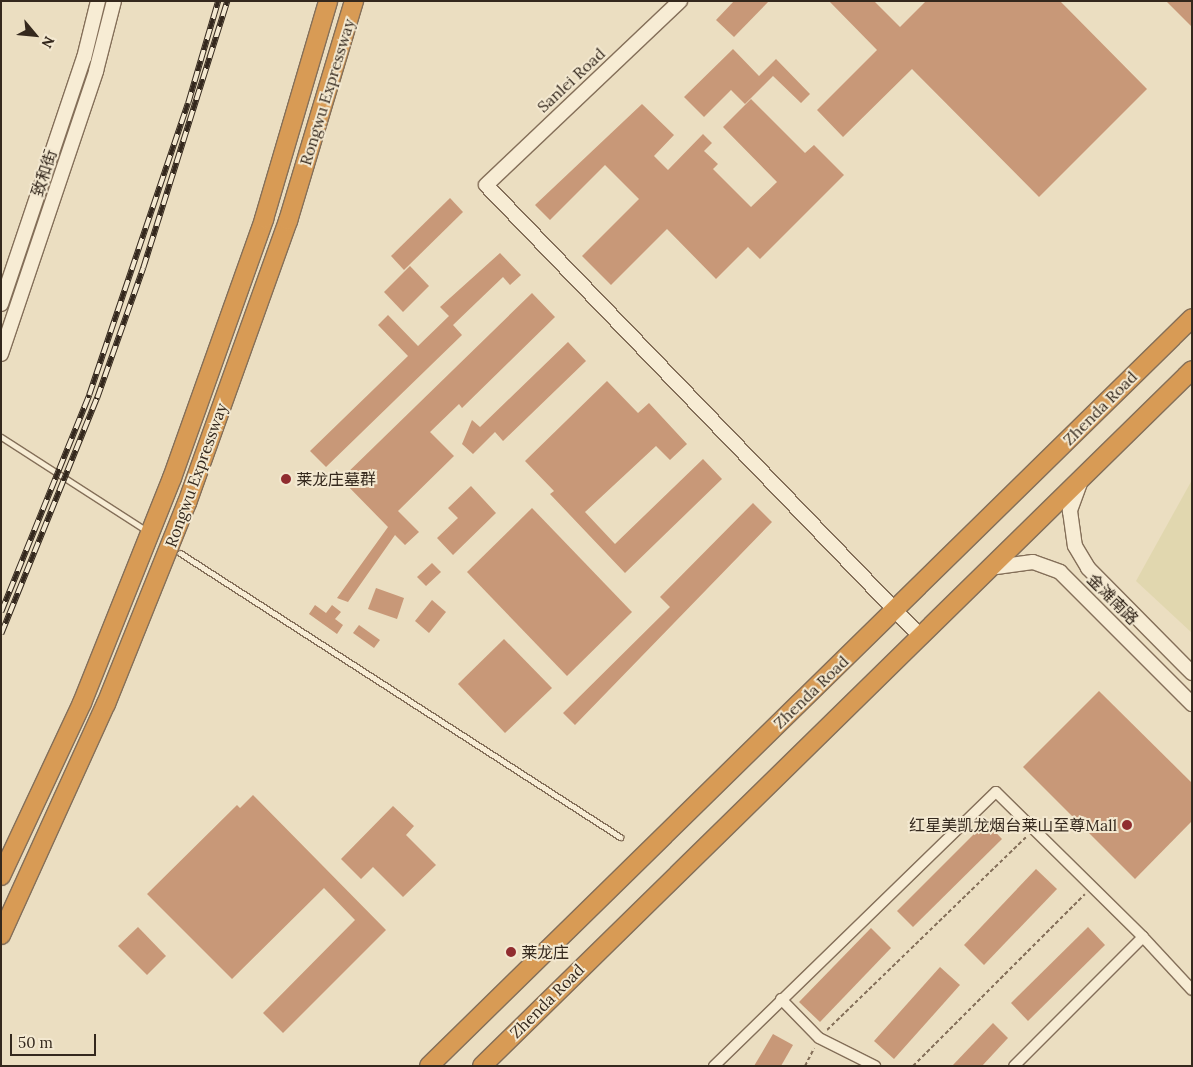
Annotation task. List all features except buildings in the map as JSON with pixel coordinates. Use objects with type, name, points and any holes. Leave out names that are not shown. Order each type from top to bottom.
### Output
[{"type":"highway","name":"Rongwu Expressway","points":[[1,876],[82,703],[172,478],[264,219],[328,1]]},
{"type":"highway","name":"Rongwu Expressway","points":[[1,935],[106,704],[186,503],[288,221],[354,1]]},
{"type":"highway","name":"Zhenda Road","points":[[429,1066],[1192,318]]},
{"type":"highway","name":"Zhenda Road","points":[[482,1066],[1192,370]]},
{"type":"street","name":"致和街","points":[[1,304],[84,58],[98,1]]},
{"type":"street","name":"致和街","points":[[1,354],[96,71],[114,1]]},
{"type":"street","name":"Sanlei Road","points":[[680,1],[486,185],[895,610]]},
{"type":"street","name":"金滩南路","points":[[1083,478],[1070,512],[1075,546],[1088,568],[1192,673]]},
{"type":"street","name":"金滩南路","points":[[988,568],[1032,562],[1060,572],[1192,704]]},
{"type":"street","points":[[895,610],[920,636]]},
{"type":"street","points":[[714,1066],[996,792],[1143,937],[1192,990]]},
{"type":"street","points":[[1014,1066],[1143,937]]},
{"type":"street","points":[[781,999],[819,1038],[876,1066]]},
{"type":"lane","points":[[1,437],[144,529]]},
{"type":"lane","points":[[180,552],[620,837]]},
{"type":"path","points":[[805,1066],[819,1038],[1034,829]]},
{"type":"path","points":[[913,1066],[1092,887]]},
{"type":"shaded area","points":[[1192,480],[1192,633],[1136,581]]},
{"type":"railway","points":[[1,612],[89,395],[188,103],[218,1]]},
{"type":"railway","points":[[1,634],[97,398],[143,268],[227,1]]},
{"type":"place","name":"莱龙庄墓群","points":[[286,479]]},
{"type":"place","name":"红星美凯龙烟台莱山至尊Mall","points":[[1127,825]]},
{"type":"place","name":"莱龙庄","points":[[511,952]]}]
